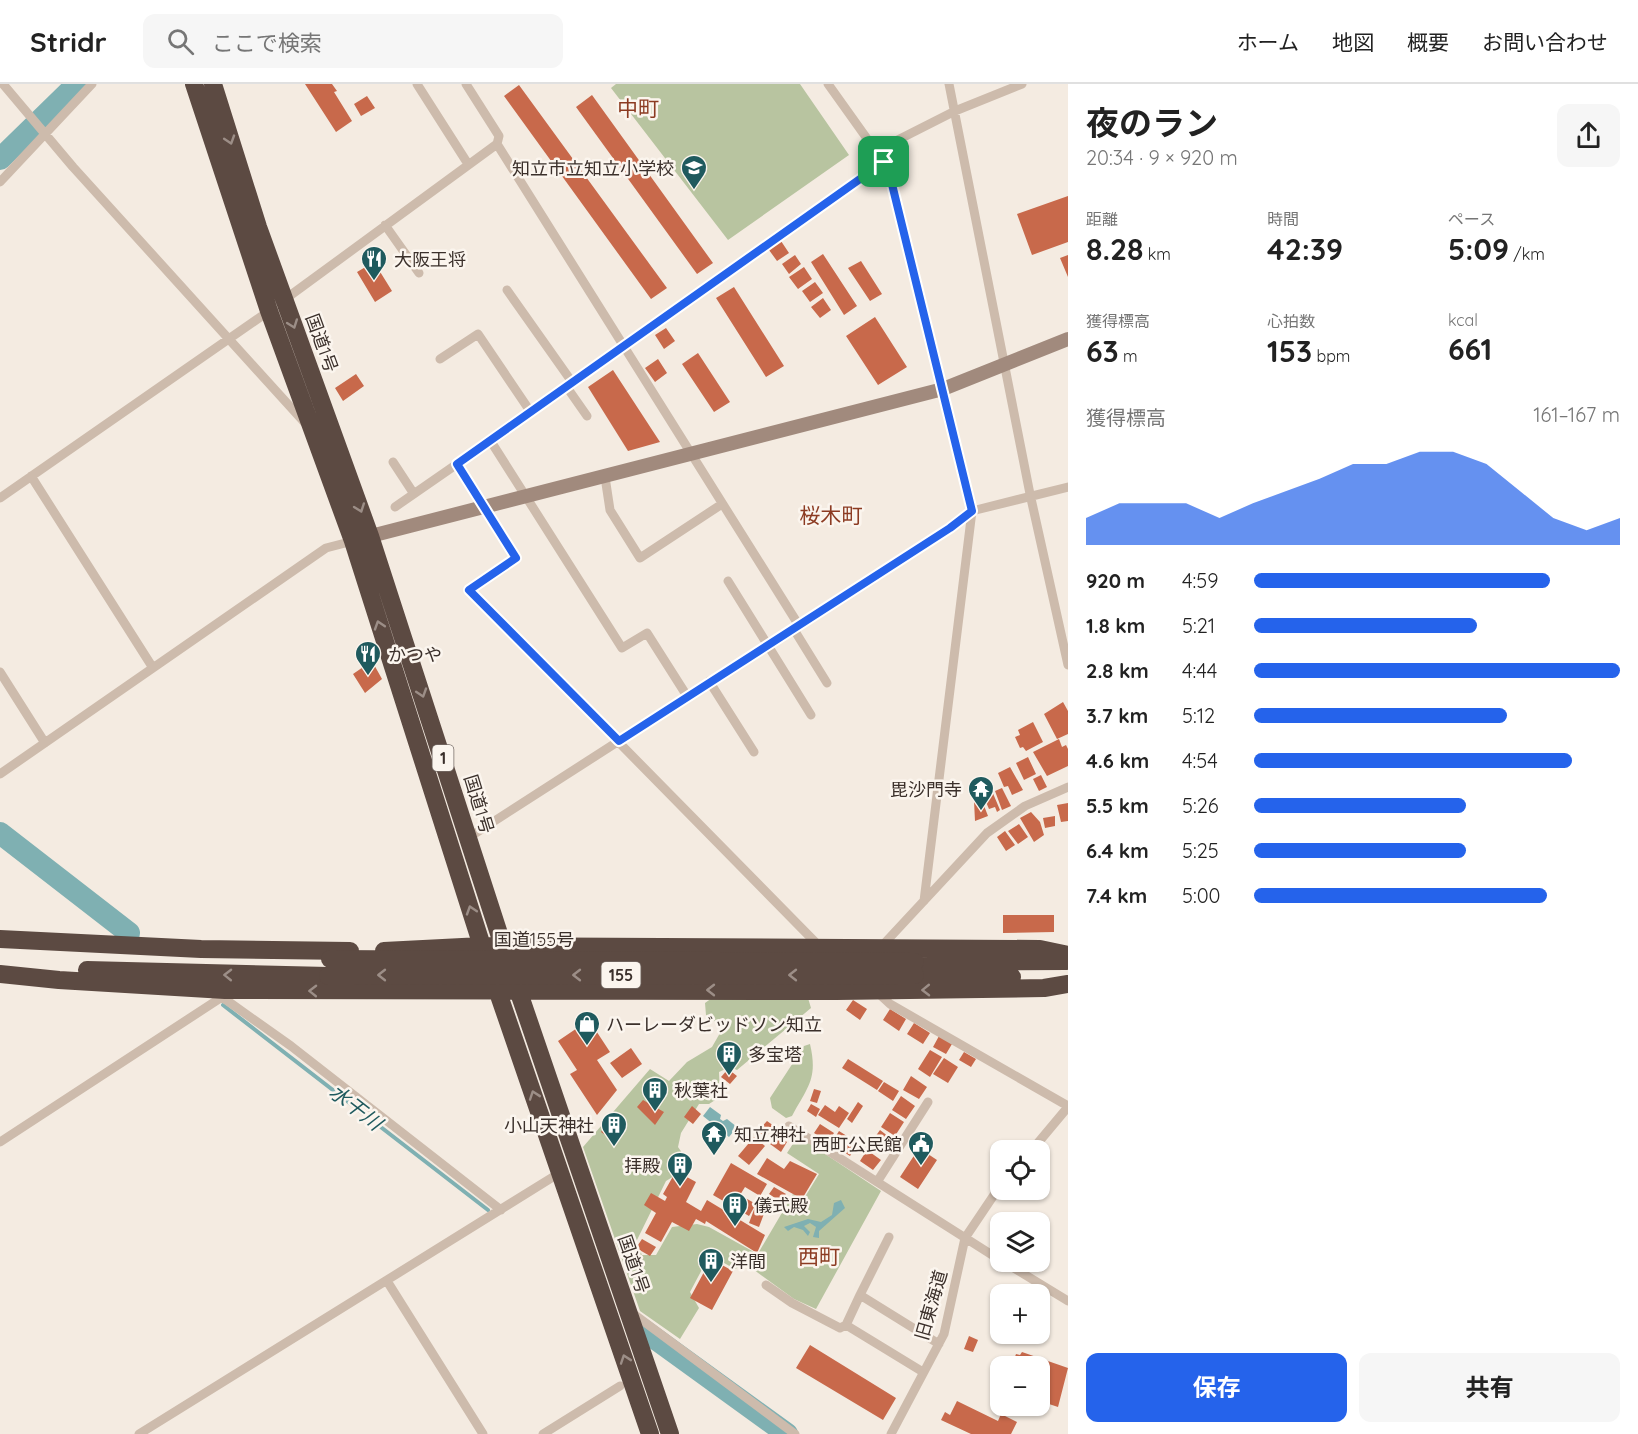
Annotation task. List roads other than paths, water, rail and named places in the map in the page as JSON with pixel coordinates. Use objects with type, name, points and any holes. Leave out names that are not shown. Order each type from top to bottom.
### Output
[{"type":"highway","name":"国道1号","points":[[194,84],[313,432],[361,539],[468,838],[669,1434]]},
{"type":"highway","name":"国道1号","points":[[213,84],[361,539],[482,946],[650,1434]]},
{"type":"highway","name":"155","points":[[0,939],[282,950],[385,951],[482,946],[878,950],[1040,949],[1068,955]]},
{"type":"highway","name":"国道155号","points":[[0,949],[329,967],[915,969],[1068,977]]},
{"type":"highway","name":"国道155号","points":[[915,969],[1068,961]]},
{"type":"highway","name":"国道155号","points":[[0,963],[227,975],[329,967]]},
{"type":"highway","name":"155","points":[[0,974],[224,993],[519,989],[837,992],[1044,988],[1068,984]]},
{"type":"street","points":[[3,84],[228,340],[313,432]]},
{"type":"street","points":[[0,182],[92,84]]},
{"type":"street","points":[[417,84],[468,164]]},
{"type":"street","points":[[284,300],[497,144],[499,136],[466,84]]},
{"type":"street","points":[[828,84],[888,168],[972,511],[924,901]]},
{"type":"street","points":[[949,84],[1030,495],[1068,665]]},
{"type":"street","points":[[876,151],[955,111],[1022,84]]},
{"type":"street","points":[[497,144],[693,455],[796,626],[827,683]]},
{"type":"street","points":[[395,507],[884,162]]},
{"type":"street","points":[[385,225],[418,273]]},
{"type":"street","points":[[507,290],[569,384],[587,416]]},
{"type":"street","points":[[0,498],[270,311]]},
{"type":"street","points":[[440,359],[478,334],[530,411]]},
{"type":"street","points":[[0,774],[326,548],[943,389],[1068,339]]},
{"type":"street","points":[[490,440],[622,648],[647,633],[687,696]]},
{"type":"street","points":[[393,462],[414,494]]},
{"type":"street","points":[[457,464],[516,558],[469,590],[822,949]]},
{"type":"street","points":[[30,476],[153,668]]},
{"type":"street","points":[[604,477],[610,510],[640,558],[722,504]]},
{"type":"street","points":[[468,838],[950,528],[972,511],[1068,487]]},
{"type":"street","points":[[728,581],[811,715]]},
{"type":"street","points":[[0,672],[45,743]]},
{"type":"street","points":[[709,681],[754,752]]},
{"type":"street","points":[[837,992],[987,833],[1024,806],[1068,787]]},
{"type":"street","points":[[874,990],[890,1004],[1068,1106],[1040,1140]]},
{"type":"street","points":[[0,1142],[224,993],[501,1210]]},
{"type":"street","points":[[877,1182],[928,1102]]},
{"type":"street","points":[[789,1126],[990,1253]]},
{"type":"street","points":[[139,1434],[561,1172]]},
{"type":"street","name":"旧東海道","points":[[891,1434],[939,1344],[956,1287],[966,1238],[991,1200]]},
{"type":"street","points":[[766,1285],[792,1303],[840,1328],[846,1325],[889,1237]]},
{"type":"street","points":[[1020,1272],[1068,1301]]},
{"type":"street","points":[[387,1281],[483,1434]]},
{"type":"street","points":[[860,1295],[939,1344]]},
{"type":"street","points":[[628,1311],[795,1434]]},
{"type":"street","points":[[846,1325],[923,1372]]},
{"type":"street","points":[[543,1434],[620,1386]]},
{"type":"water","points":[[710,1107],[721,1115],[720,1119],[723,1121],[727,1119],[737,1127],[729,1137],[703,1116]]},
{"type":"water","points":[[841,1200],[845,1208],[819,1231],[819,1238],[813,1237],[816,1227],[810,1223],[804,1226],[810,1232],[808,1236],[803,1230],[794,1227],[788,1231],[784,1227],[808,1219],[821,1222],[832,1215],[834,1203]]},
{"type":"waterway","points":[[0,159],[77,84]]},
{"type":"waterway","name":"水干川","points":[[0,833],[129,933]]},
{"type":"waterway","name":"水干川","points":[[223,1005],[488,1210]]},
{"type":"waterway","name":"水干川","points":[[642,1329],[787,1434]]},
{"type":"place","name":"知立市立知立小学校","points":[[694,191]]},
{"type":"place","name":"大阪王将","points":[[374,282]]},
{"type":"place","name":"かつや","points":[[368,677]]},
{"type":"place","name":"毘沙門寺","points":[[981,812]]},
{"type":"place","name":"ハーレーダビッドソン知立","points":[[587,1047]]},
{"type":"place","name":"多宝塔","points":[[729,1077]]},
{"type":"place","name":"秋葉社","points":[[655,1113]]},
{"type":"place","name":"小山天神社","points":[[614,1148]]},
{"type":"place","name":"知立神社","points":[[714,1157]]},
{"type":"place","name":"西町公民館","points":[[921,1167]]},
{"type":"place","name":"拝殿","points":[[680,1188]]},
{"type":"place","name":"儀式殿","points":[[735,1228]]},
{"type":"place","name":"洋間","points":[[711,1284]]},
{"type":"district","name":"中町","points":[[638,108]]},
{"type":"district","name":"桜木町","points":[[831,515]]},
{"type":"district","name":"西町","points":[[819,1256]]}]
